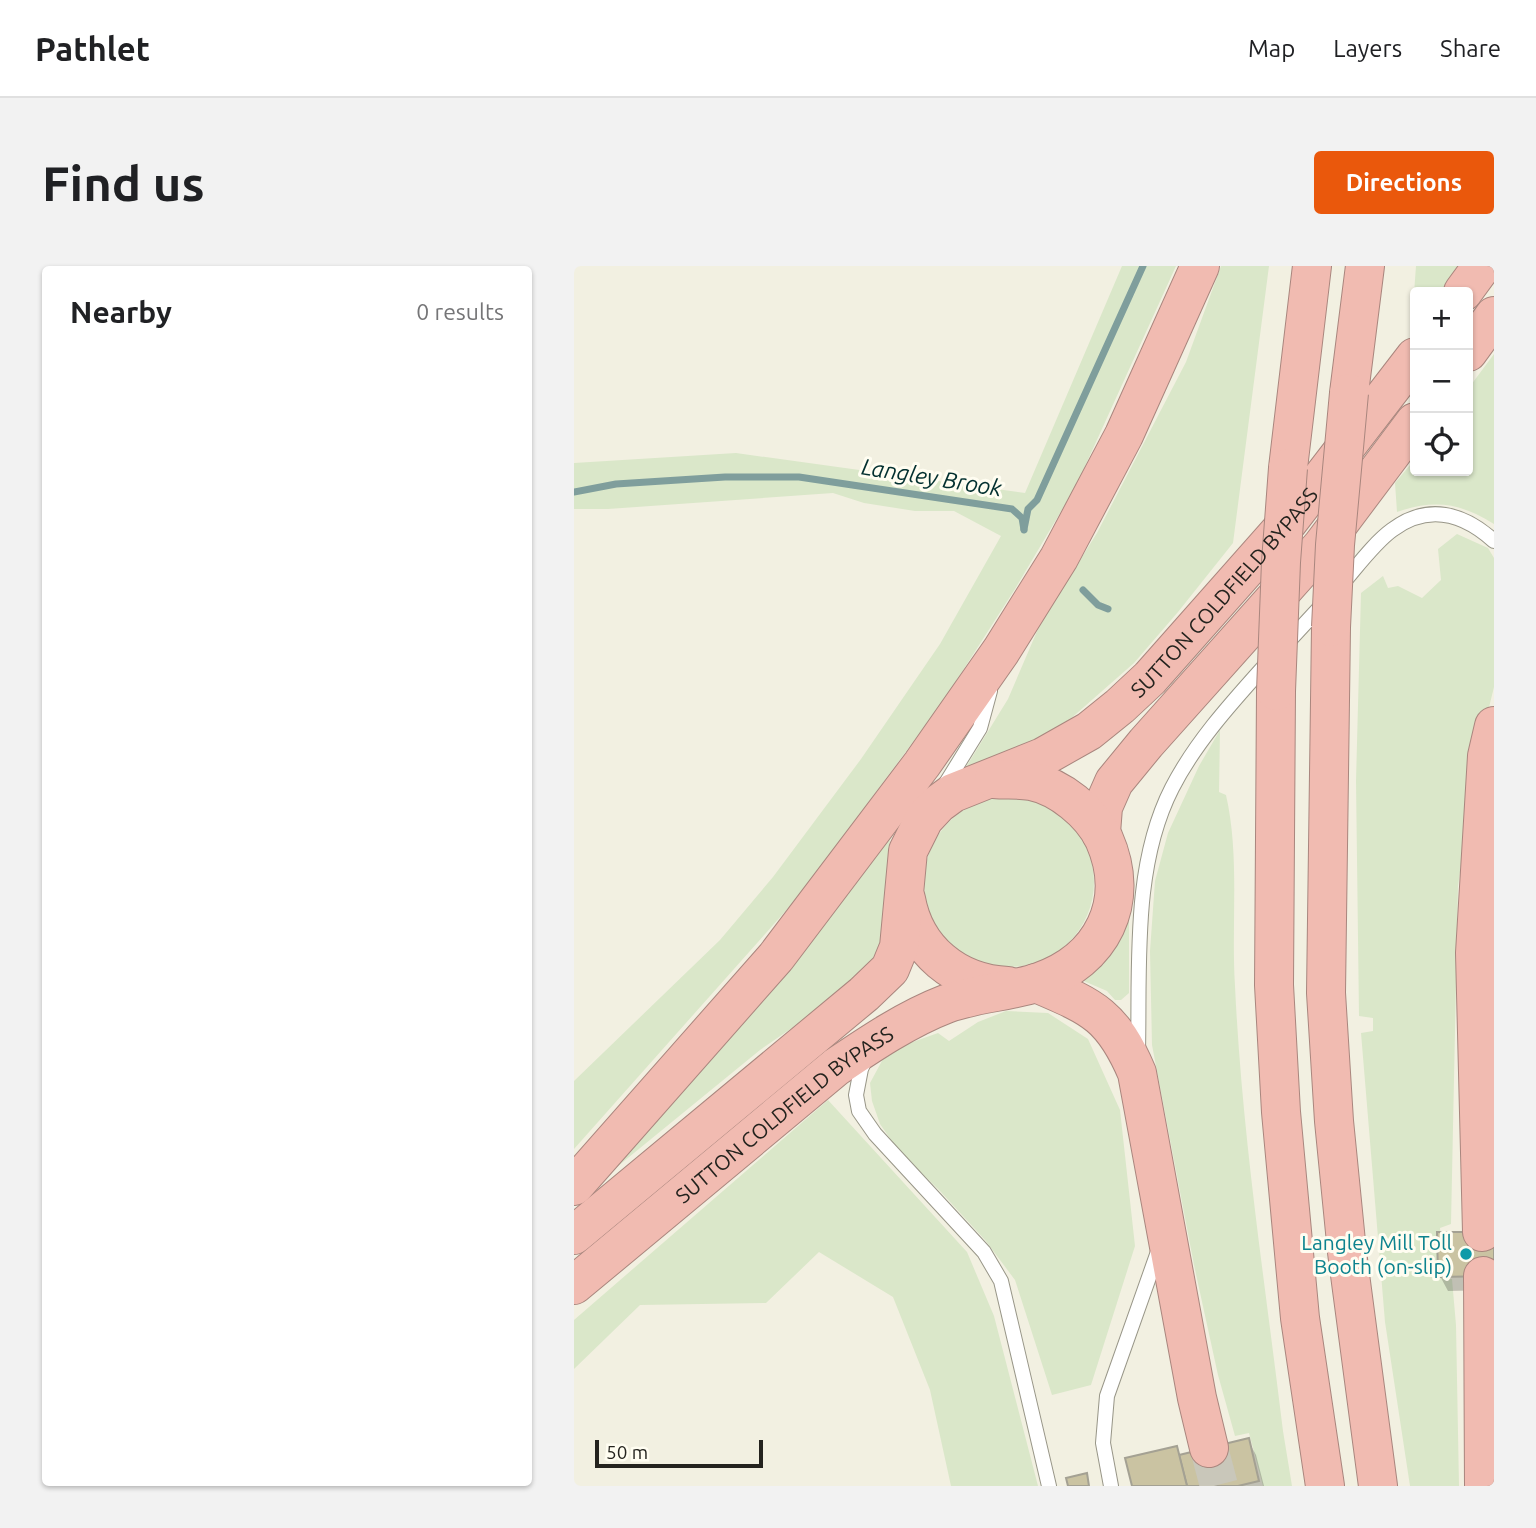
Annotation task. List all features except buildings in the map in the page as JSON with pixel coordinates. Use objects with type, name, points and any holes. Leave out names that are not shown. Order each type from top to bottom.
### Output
[{"type":"highway","points":[[574,1186],[776,957],[922,764],[1001,651],[1059,558],[1124,435],[1200,266]]},
{"type":"highway","points":[[1312,266],[1288,468],[1281,562],[1276,691],[1274,985],[1281,1112],[1300,1318],[1325,1486]]},
{"type":"highway","points":[[1365,266],[1349,393],[1335,545],[1331,627],[1326,993],[1334,1121],[1347,1252],[1378,1486]]},
{"type":"highway","points":[[1467,287],[1482,266]]},
{"type":"highway","points":[[1469,350],[1494,316]]},
{"type":"highway","name":"SUTTON COLDFIELD BYPASS","points":[[574,1235],[864,994],[890,969],[899,947],[908,850],[924,819],[953,793],[1043,757],[1089,731],[1150,678],[1288,522],[1410,363]]},
{"type":"highway","name":"SUTTON COLDFIELD BYPASS","points":[[1101,833],[1103,807],[1114,782],[1322,546],[1410,429]]},
{"type":"highway","points":[[1482,1232],[1475,953],[1487,756],[1494,726]]},
{"type":"highway","name":"SUTTON COLDFIELD BYPASS","points":[[574,1285],[836,1067],[874,1041],[946,1004],[1026,985],[1062,972],[1082,957],[1100,938],[1109,922],[1114,902],[1115,878],[1111,855],[1101,833],[1084,812],[1065,796],[1032,781],[992,779]]},
{"type":"highway","name":"SUTTON COLDFIELD BYPASS","points":[[903,886],[908,914],[916,932],[930,951],[948,968],[975,981],[993,985],[1026,985]]},
{"type":"highway","points":[[1026,985],[1089,1006],[1119,1037],[1137,1073],[1209,1448]]},
{"type":"highway","points":[[1483,1276],[1484,1486]]},
{"type":"lane","points":[[1137,1073],[1143,886],[1153,836],[1172,788],[1196,749],[1231,703],[1392,530],[1422,514],[1448,514],[1477,525],[1494,541]]},
{"type":"lane","points":[[924,819],[980,728],[1001,651]]},
{"type":"lane","points":[[1475,953],[1489,992]]},
{"type":"lane","points":[[874,1041],[860,1069],[856,1095],[859,1111],[875,1134],[984,1252],[1001,1282],[1049,1486]]},
{"type":"lane","points":[[1111,1486],[1103,1443],[1107,1396],[1166,1228]]},
{"type":"lane","points":[[1484,1486],[1494,1462]]},
{"type":"green space","points":[[1122,266],[1176,266],[1076,486],[1015,589],[942,703],[797,898],[574,1149],[574,1081],[720,940],[773,877],[861,759],[940,644],[1001,536],[954,511],[915,511],[864,503],[833,493],[574,509],[574,463],[736,453],[1025,493]]},
{"type":"green space","points":[[1221,266],[1269,266],[1233,543],[1134,663],[1068,721],[1025,750],[963,772],[1008,699],[1041,622],[1097,533],[1186,362]]},
{"type":"green space","points":[[1416,266],[1459,266],[1444,287],[1414,287]]},
{"type":"green space","points":[[1494,354],[1494,524],[1470,511],[1447,505],[1423,505],[1397,512],[1395,483],[1410,465],[1410,476],[1473,476],[1473,382]]},
{"type":"green space","points":[[1457,534],[1488,548],[1494,558],[1494,687],[1476,760],[1458,886],[1451,1224],[1440,1228],[1444,1279],[1452,1279],[1456,1325],[1459,1486],[1410,1486],[1385,1322],[1361,1033],[1373,1031],[1373,1018],[1359,1016],[1356,781],[1361,593],[1383,576],[1388,588],[1398,586],[1422,598],[1441,580],[1438,549]]},
{"type":"green space","points":[[1220,730],[1219,792],[1226,795],[1233,842],[1234,962],[1243,1098],[1292,1486],[1263,1486],[1249,1433],[1235,1436],[1218,1375],[1194,1265],[1152,1045],[1150,951],[1155,881],[1168,833],[1199,766]]},
{"type":"green space","points":[[1009,797],[1041,804],[1069,822],[1087,850],[1094,882],[1087,914],[1069,942],[1041,960],[1009,967],[977,960],[949,942],[931,914],[924,882],[931,850],[949,822],[977,804]]},
{"type":"green space","points":[[910,808],[890,840],[886,928],[879,952],[863,979],[760,1050],[574,1202]]},
{"type":"green space","points":[[1129,918],[1129,993],[1121,1000],[1115,1000],[1107,991],[1079,979],[1103,965]]},
{"type":"green space","points":[[1006,1011],[1048,1013],[1088,1039],[1120,1110],[1135,1246],[1091,1385],[1052,1395],[1015,1280],[985,1240],[898,1150],[880,1124],[872,1101],[870,1083],[883,1059],[907,1044],[938,1033],[949,1041],[978,1022]]},
{"type":"green space","points":[[828,1100],[967,1252],[994,1316],[1038,1486],[951,1486],[930,1390],[893,1297],[819,1252],[766,1303],[640,1305],[574,1369],[574,1320]]},
{"type":"waterway","name":"Langley Brook","points":[[1024,529],[1028,509],[1037,500],[1143,266]]},
{"type":"waterway","name":"Langley Brook","points":[[574,492],[616,484],[725,477],[799,477],[1012,509],[1022,518],[1024,530]]},
{"type":"waterway","name":"Langley Brook","points":[[1083,590],[1098,605],[1108,609]]},
{"type":"tunnel","points":[[1209,1448],[1219,1486]]},
{"type":"place","name":"Langley Mill Toll Booth (on-slip)","points":[[1466,1254]]}]
